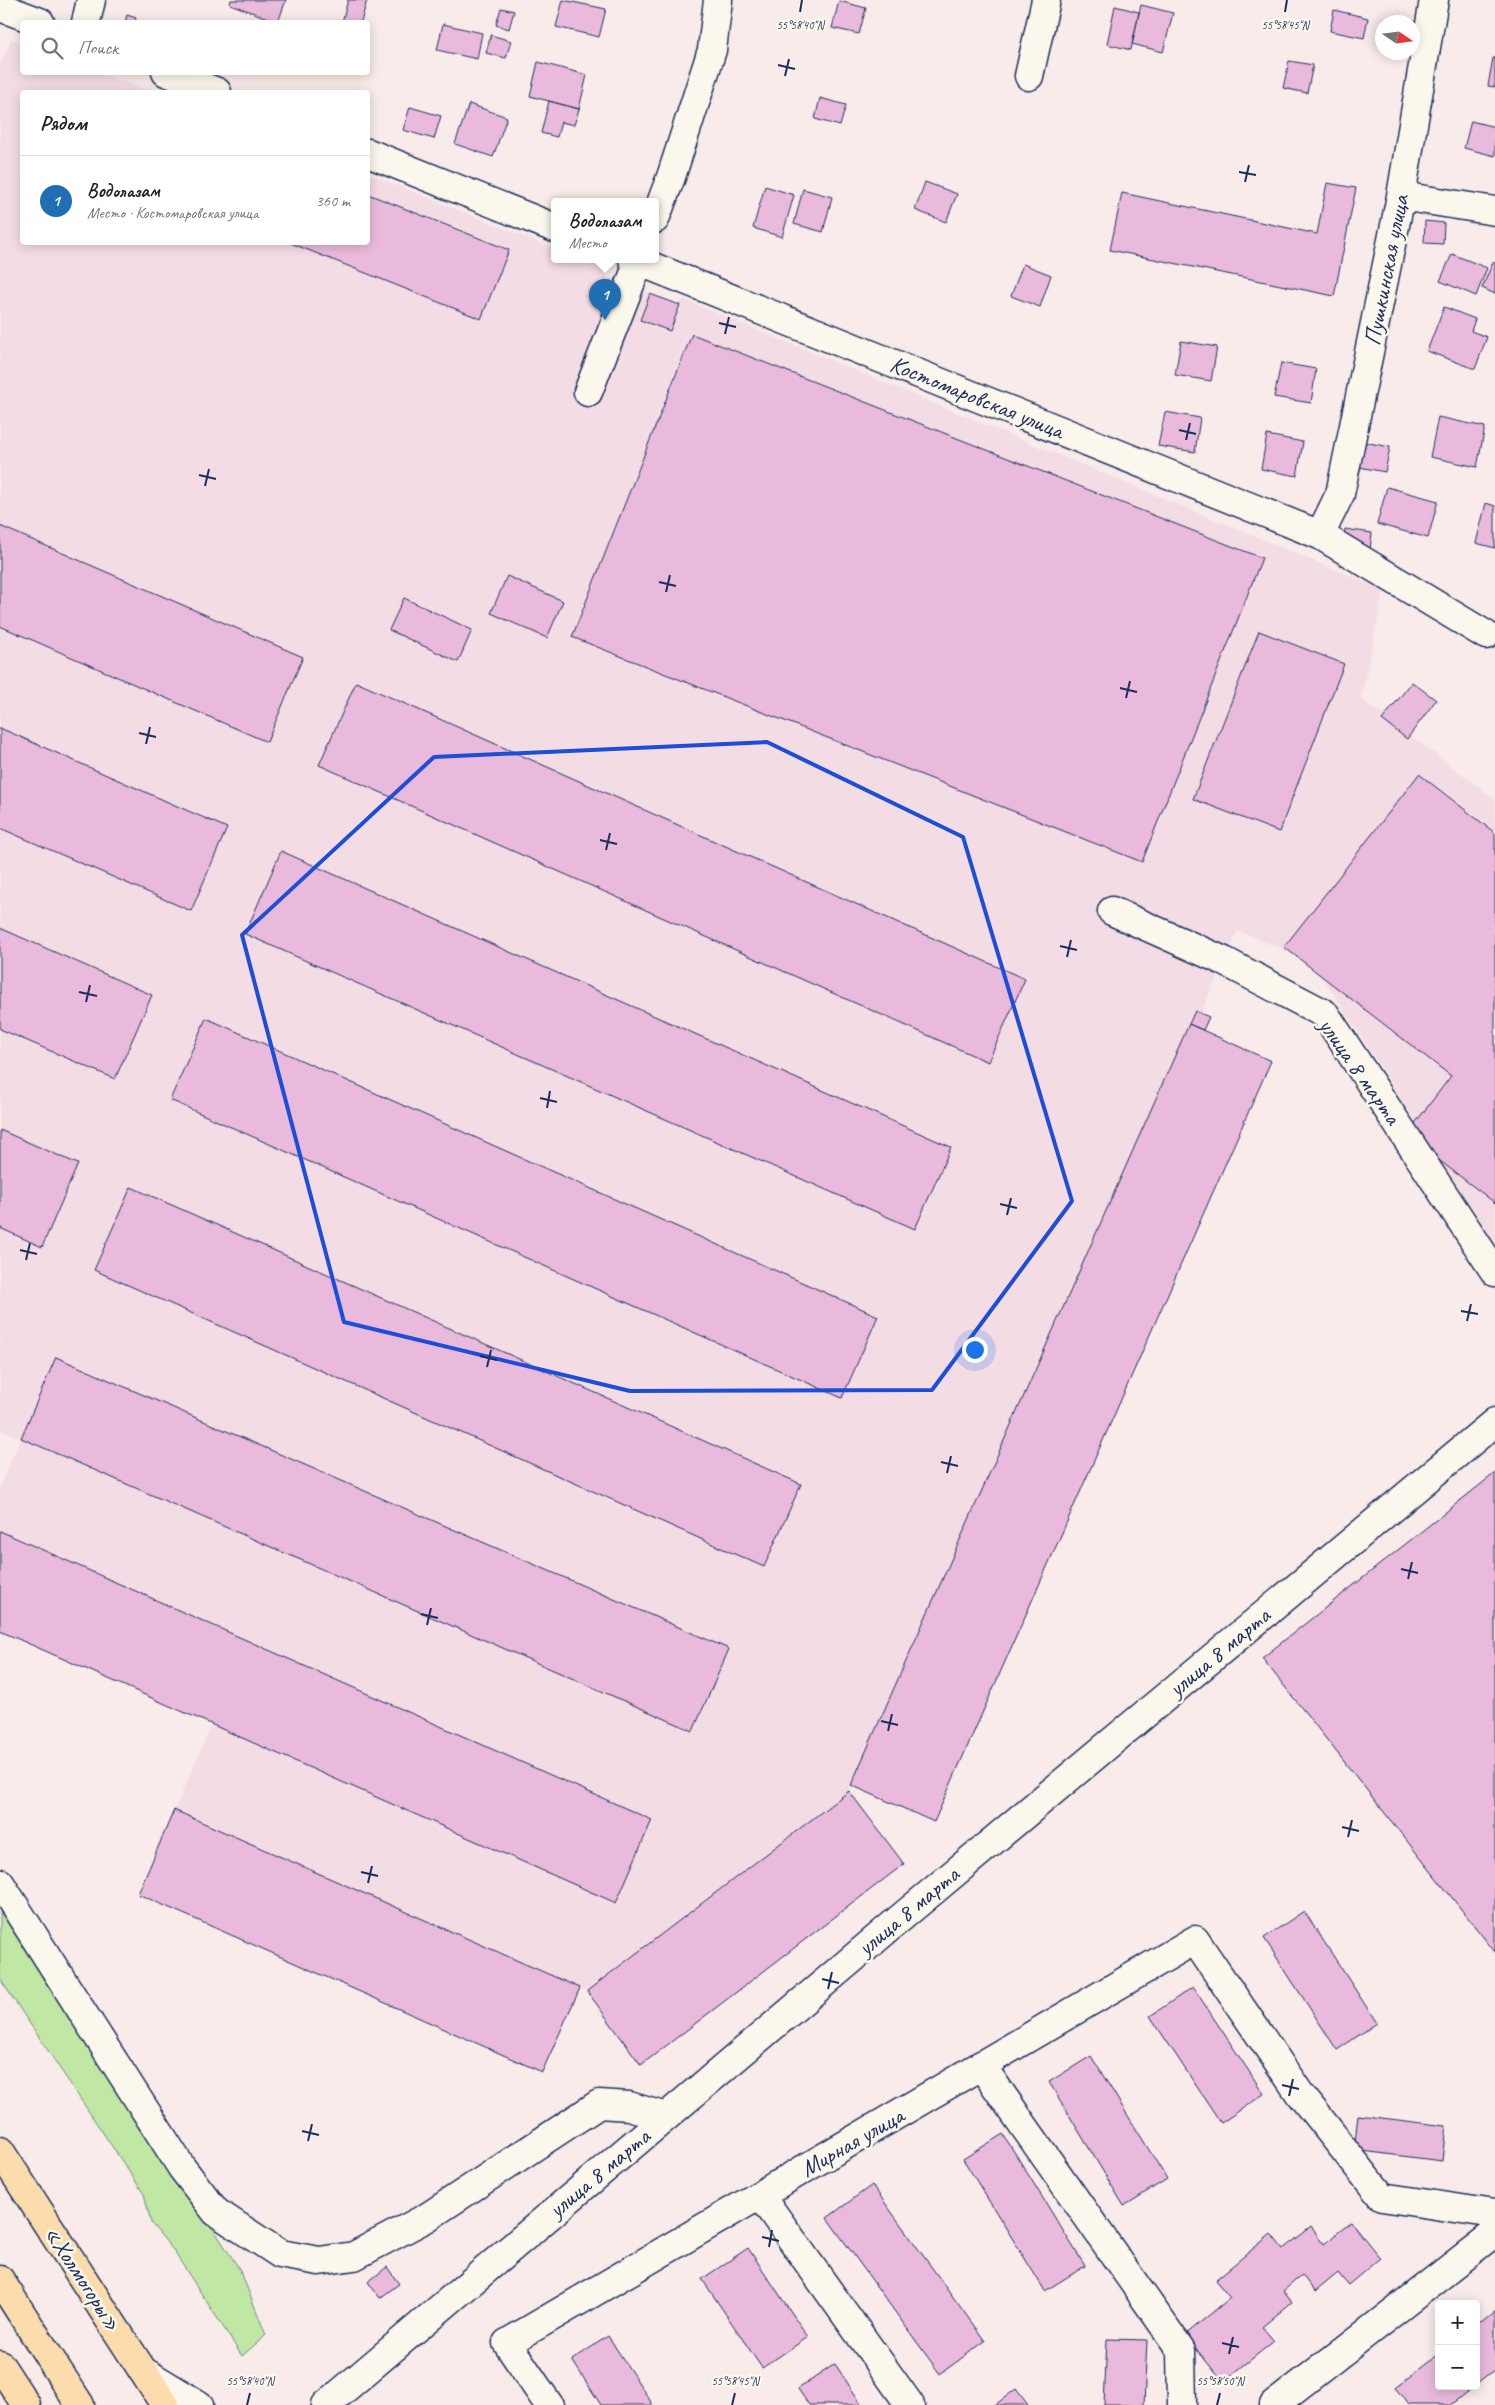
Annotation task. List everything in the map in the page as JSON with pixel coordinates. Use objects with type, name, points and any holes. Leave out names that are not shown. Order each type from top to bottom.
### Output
[{"type":"main road","name":"«Холмогоры»","points":[[0,2151],[165,2405]]},
{"type":"main road","points":[[0,2280],[80,2405]]},
{"type":"main road","points":[[0,2365],[26,2405]]},
{"type":"street","points":[[87,20],[92,0]]},
{"type":"street","points":[[659,208],[712,50],[718,0]]},
{"type":"street","points":[[1029,76],[1046,0]]},
{"type":"street","name":"Пушкинская улица","points":[[1320,535],[1340,494],[1401,196],[1434,0]]},
{"type":"street","points":[[0,7],[35,20]]},
{"type":"street","points":[[174,75],[211,90]]},
{"type":"street","points":[[370,154],[551,226]]},
{"type":"street","points":[[1401,196],[1495,211]]},
{"type":"street","points":[[588,392],[636,263]]},
{"type":"street","name":"Костомаровская улица","points":[[644,263],[1320,535],[1486,635]]},
{"type":"street","name":"улица 8 марта","points":[[1112,911],[1224,961],[1325,1014],[1495,1272]]},
{"type":"street","name":"улица 8 марта","points":[[326,2405],[895,1922],[1495,1422]]},
{"type":"street","points":[[0,1883],[182,2168],[216,2212],[280,2254],[319,2261],[354,2256],[426,2218],[598,2104],[629,2106],[666,2117]]},
{"type":"street","name":"Мирная улица","points":[[549,2405],[508,2343],[1195,1940],[1300,2094],[1382,2197],[1495,2214]]},
{"type":"street","points":[[982,2065],[1181,2350],[1182,2405]]},
{"type":"street","points":[[760,2195],[910,2405]]},
{"type":"street","points":[[1274,2405],[1495,2233]]},
{"type":"street","points":[[143,2370],[198,2405]]},
{"type":"highlighted area","points":[[767,742],[963,837],[1072,1201],[932,1390],[630,1391],[344,1322],[242,935],[434,757]]},
{"type":"shaded area","points":[[11,39],[20,43],[20,75],[105,75],[146,90],[20,90],[20,245],[370,245],[370,175],[551,247],[551,263],[588,263],[609,271],[607,278],[680,305],[683,299],[1384,590],[1361,699],[1495,799],[1495,1244],[1312,961],[1238,931],[1201,1013],[1209,1017],[1203,1030],[1271,1061],[934,1822],[851,1785],[849,1791],[904,1864],[641,2065],[587,1991],[580,1988],[542,2072],[138,1894],[212,1724],[0,1631],[0,1485],[21,1438],[0,1429],[0,65]]},
{"type":"green space","points":[[0,1902],[240,2270],[266,2335],[242,2356],[173,2250],[151,2223],[144,2194],[0,1979]]},
{"type":"building","points":[[231,0],[286,0],[279,20],[273,20],[230,4]]},
{"type":"building","points":[[348,0],[367,0],[362,20],[343,20]]},
{"type":"building","points":[[563,0],[606,9],[599,37],[556,27]]},
{"type":"building","points":[[839,1],[866,8],[859,34],[832,28]]},
{"type":"building","points":[[1141,5],[1173,13],[1163,52],[1132,44]]},
{"type":"building","points":[[1115,6],[1139,12],[1131,50],[1107,44]]},
{"type":"building","points":[[501,8],[514,11],[509,29],[496,25]]},
{"type":"building","points":[[1334,10],[1368,18],[1364,38],[1330,31]]},
{"type":"building","points":[[127,15],[136,18],[136,20],[126,20]]},
{"type":"building","points":[[443,24],[482,33],[477,59],[437,50]]},
{"type":"building","points":[[491,35],[511,41],[506,58],[486,53]]},
{"type":"building","points":[[1493,58],[1495,58],[1495,87],[1488,86]]},
{"type":"building","points":[[1289,61],[1313,65],[1307,93],[1283,88]]},
{"type":"building","points":[[538,62],[587,75],[579,109],[530,96]]},
{"type":"building","points":[[820,98],[846,105],[840,126],[815,119]]},
{"type":"building","points":[[549,101],[579,109],[574,125],[561,122],[557,137],[541,133]]},
{"type":"building","points":[[469,104],[507,117],[493,157],[455,144]]},
{"type":"building","points":[[410,107],[441,116],[434,139],[403,130]]},
{"type":"building","points":[[1471,121],[1495,127],[1495,156],[1464,148]]},
{"type":"building","points":[[925,182],[957,194],[946,222],[915,210]]},
{"type":"building","points":[[1327,183],[1356,188],[1334,296],[1110,250],[1122,193],[1317,234]]},
{"type":"building","points":[[765,186],[794,195],[782,237],[753,228]]},
{"type":"building","points":[[803,189],[832,197],[823,232],[794,224]]},
{"type":"building","points":[[370,195],[509,250],[481,319],[296,245],[370,245]]},
{"type":"building","points":[[1425,221],[1444,223],[1443,244],[1424,243]]},
{"type":"building","points":[[1452,254],[1487,268],[1476,296],[1440,281]]},
{"type":"building","points":[[1493,262],[1495,263],[1495,294],[1482,288]]},
{"type":"building","points":[[1023,264],[1051,275],[1040,307],[1011,296]]},
{"type":"building","points":[[650,294],[680,305],[670,331],[640,320]]},
{"type":"building","points":[[1444,307],[1475,319],[1471,331],[1487,337],[1475,369],[1427,351]]},
{"type":"building","points":[[692,334],[1262,558],[1142,862],[572,637]]},
{"type":"building","points":[[1181,341],[1217,347],[1211,381],[1175,375]]},
{"type":"building","points":[[1281,363],[1316,369],[1311,403],[1274,397]]},
{"type":"building","points":[[1165,412],[1200,418],[1195,452],[1158,446]]},
{"type":"building","points":[[1438,417],[1485,427],[1477,467],[1430,457]]},
{"type":"building","points":[[1267,435],[1303,442],[1297,476],[1261,469]]},
{"type":"building","points":[[1364,442],[1390,447],[1385,472],[1359,467]]},
{"type":"building","points":[[1387,487],[1438,501],[1428,538],[1377,524]]},
{"type":"building","points":[[1486,503],[1495,506],[1495,548],[1476,543]]},
{"type":"building","points":[[0,526],[303,657],[267,742],[0,626]]},
{"type":"building","points":[[1345,529],[1372,533],[1370,550],[1342,547]]},
{"type":"building","points":[[507,576],[563,601],[547,638],[491,613]]},
{"type":"building","points":[[404,598],[472,630],[458,662],[389,630]]},
{"type":"building","points":[[1259,631],[1344,664],[1279,832],[1193,799]]},
{"type":"building","points":[[356,682],[1025,979],[988,1062],[319,765]]},
{"type":"building","points":[[1412,682],[1436,700],[1407,739],[1382,720]]},
{"type":"building","points":[[0,728],[227,828],[191,911],[0,828]]},
{"type":"building","points":[[1419,774],[1495,833],[1495,1203],[1406,1135],[1451,1076],[1284,947]]},
{"type":"building","points":[[281,851],[951,1147],[915,1229],[245,934]]},
{"type":"building","points":[[0,928],[152,995],[115,1079],[0,1029]]},
{"type":"building","points":[[1195,1011],[1209,1017],[1203,1030],[1189,1024]]},
{"type":"building","points":[[206,1018],[878,1316],[842,1398],[170,1100]]},
{"type":"building","points":[[1189,1024],[1271,1061],[934,1822],[851,1785]]},
{"type":"building","points":[[0,1130],[78,1164],[42,1247],[0,1228]]},
{"type":"building","points":[[131,1187],[801,1484],[764,1567],[94,1270]]},
{"type":"building","points":[[56,1357],[729,1649],[693,1731],[21,1438]]},
{"type":"building","points":[[1495,1473],[1495,1952],[1262,1658]]},
{"type":"building","points":[[0,1531],[652,1820],[616,1903],[0,1631]]},
{"type":"building","points":[[849,1791],[904,1864],[641,2065],[587,1991]]},
{"type":"building","points":[[174,1810],[580,1988],[542,2072],[138,1894]]},
{"type":"building","points":[[1304,1911],[1377,2023],[1337,2050],[1264,1938]]},
{"type":"building","points":[[1193,1987],[1264,2094],[1221,2123],[1150,2016]]},
{"type":"building","points":[[1091,2056],[1167,2179],[1124,2206],[1049,2082]]},
{"type":"building","points":[[1358,2115],[1446,2126],[1442,2161],[1354,2150]]},
{"type":"building","points":[[1003,2134],[1085,2266],[1045,2291],[963,2159]]},
{"type":"building","points":[[872,2185],[985,2341],[940,2374],[827,2218]]},
{"type":"building","points":[[1351,2222],[1380,2258],[1348,2285],[1338,2273],[1315,2292],[1302,2275],[1283,2291],[1292,2302],[1262,2327],[1274,2341],[1223,2382],[1185,2335],[1230,2298],[1215,2280],[1271,2234],[1283,2249],[1311,2227],[1324,2244]]},
{"type":"building","points":[[748,2248],[808,2337],[762,2368],[702,2279]]},
{"type":"building","points":[[387,2267],[399,2284],[380,2298],[368,2282]]},
{"type":"building","points":[[1495,2309],[1495,2369],[1480,2381],[1480,2345],[1480,2321]]},
{"type":"building","points":[[608,2336],[653,2405],[601,2405],[572,2360]]},
{"type":"building","points":[[1107,2339],[1147,2340],[1144,2405],[1104,2405]]},
{"type":"building","points":[[1435,2357],[1435,2390],[1468,2390],[1449,2405],[1409,2405],[1396,2387]]},
{"type":"building","points":[[835,2364],[862,2405],[809,2405],[798,2389]]},
{"type":"building","points":[[1016,2389],[1028,2405],[995,2405]]},
{"type":"place","name":"Водолазам","points":[[605,320]]}]
